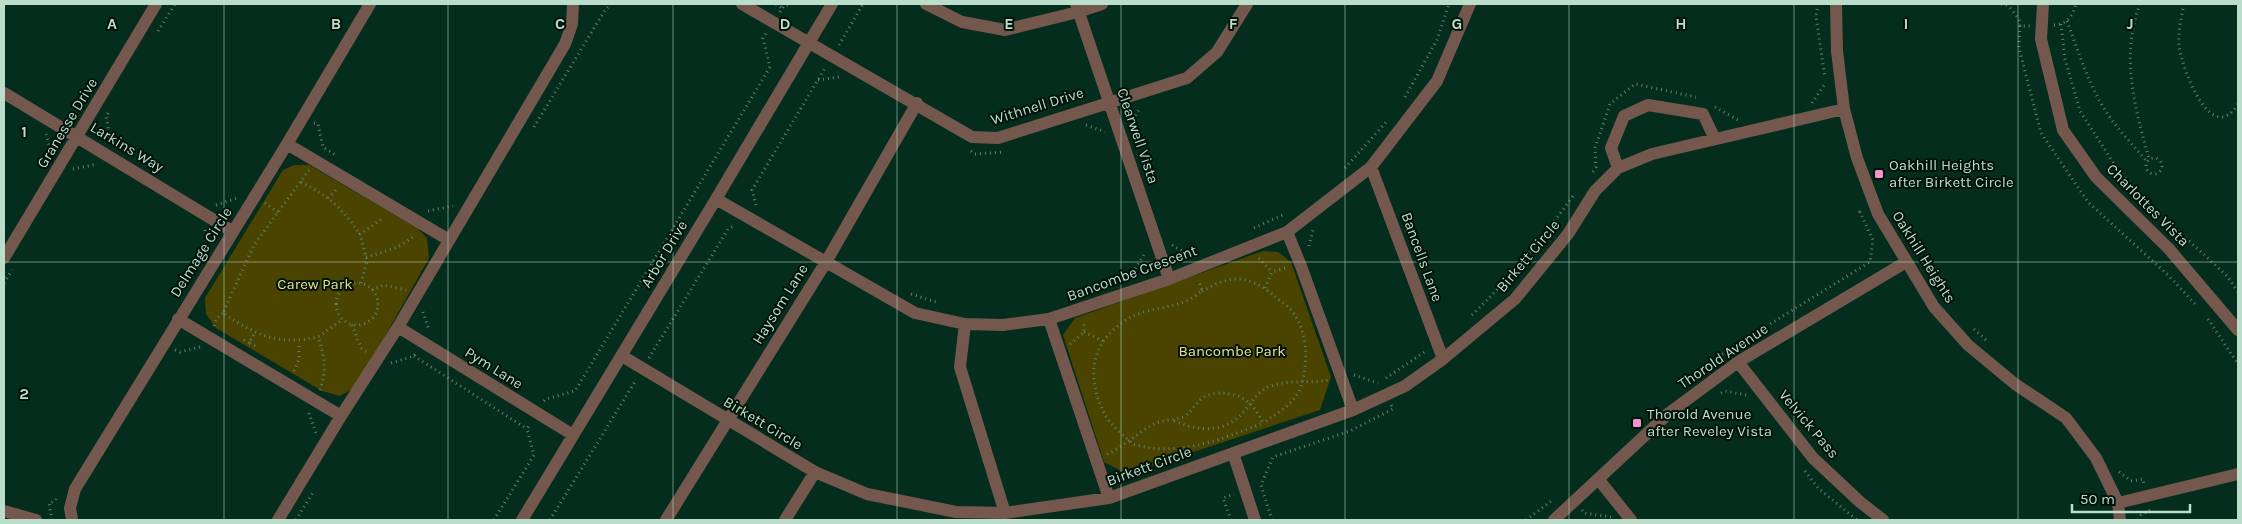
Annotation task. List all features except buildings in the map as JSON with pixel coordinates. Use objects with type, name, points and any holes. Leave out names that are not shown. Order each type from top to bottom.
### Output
[{"type":"street","name":"Granesse Drive","points":[[4,258],[67,166],[78,137],[156,4]]},
{"type":"street","name":"Delmage Circle","points":[[68,519],[74,489],[287,144],[370,4]]},
{"type":"street","points":[[278,520],[340,416],[398,327],[565,44],[572,24],[573,4]]},
{"type":"street","name":"Withnell Drive","points":[[742,4],[972,137],[998,138],[1109,101],[1187,78],[1217,52],[1247,4]]},
{"type":"street","name":"Arbor Drive","points":[[522,520],[716,199],[808,41],[832,4]]},
{"type":"street","points":[[926,4],[962,22],[1005,30],[1077,8],[1102,4]]},
{"type":"street","name":"Bancombe Crescent","points":[[716,199],[915,313],[965,324],[1003,325],[1048,319],[1169,278],[1287,232],[1372,167],[1437,81],[1470,4]]},
{"type":"street","name":"Oakhill Heights","points":[[1836,4],[1837,51],[1844,109],[1857,158],[1875,207],[1934,308],[1968,345],[2015,384],[2066,418],[2096,458],[2118,503],[2120,520]]},
{"type":"street","name":"Charlottes Vista","points":[[2043,4],[2041,40],[2063,130],[2096,177],[2169,249],[2238,330]]},
{"type":"street","name":"Clearwell Vista","points":[[1077,8],[1169,278]]},
{"type":"street","name":"Larkins Way","points":[[4,93],[232,231]]},
{"type":"street","name":"Haysom Lane","points":[[666,520],[826,262],[917,104]]},
{"type":"street","points":[[1618,168],[1611,148],[1624,116],[1648,105],[1703,114],[1715,139]]},
{"type":"street","name":"Birkett Circle","points":[[622,356],[815,472],[867,494],[956,512],[1005,513],[1109,498],[1353,410],[1405,386],[1443,359],[1515,299],[1568,234],[1595,191],[1618,168],[1652,154],[1844,109]]},
{"type":"street","points":[[287,144],[449,240]]},
{"type":"street","name":"Bancells Lane","points":[[1372,167],[1443,359]]},
{"type":"street","points":[[1287,232],[1353,410]]},
{"type":"street","name":"Thorold Avenue","points":[[1554,520],[1600,480],[1669,413],[1738,362],[1906,262]]},
{"type":"street","points":[[178,319],[340,416]]},
{"type":"street","points":[[1048,319],[1109,498]]},
{"type":"street","points":[[965,324],[960,367],[1005,513]]},
{"type":"street","name":"Pym Lane","points":[[398,327],[573,435]]},
{"type":"street","name":"Velvick Pass","points":[[1738,362],[1813,458],[1860,502],[1883,520]]},
{"type":"street","points":[[1233,453],[1255,520]]},
{"type":"street","points":[[786,520],[815,472]]},
{"type":"street","points":[[2118,503],[2238,474]]},
{"type":"street","points":[[1600,480],[1631,520]]},
{"type":"street","points":[[4,511],[36,520]]},
{"type":"path","points":[[776,4],[782,8]]},
{"type":"path","points":[[494,520],[534,455],[528,429],[537,413],[546,399],[575,391],[770,67],[763,38],[782,8],[791,4]]},
{"type":"path","points":[[764,210],[756,205],[752,190],[864,4]]},
{"type":"path","points":[[1401,105],[1437,40],[1449,4]]},
{"type":"path","points":[[2001,4],[2007,5]]},
{"type":"path","points":[[2140,4],[2134,28],[2130,67],[2131,91],[2146,148],[2148,161],[2146,167],[2152,174],[2157,173],[2161,170],[2159,160],[2147,154]]},
{"type":"path","points":[[2184,4],[2179,30],[2180,47],[2183,62],[2199,99],[2210,114],[2218,117],[2229,115],[2238,104]]},
{"type":"path","points":[[2067,21],[2087,75],[2099,100],[2114,123],[2148,161]]},
{"type":"path","points":[[2061,24],[2064,59],[2080,111],[2118,170],[2161,215],[2227,276],[2238,292]]},
{"type":"path","points":[[1130,125],[1142,104]]},
{"type":"path","points":[[1343,170],[1388,119]]},
{"type":"path","points":[[313,123],[318,124],[323,147],[301,182],[254,245],[223,313],[255,333],[278,340],[299,342],[318,338],[342,320]]},
{"type":"path","points":[[45,131],[52,156],[67,166]]},
{"type":"path","points":[[323,147],[339,157]]},
{"type":"path","points":[[2142,156],[2146,156],[2146,148]]},
{"type":"path","points":[[2148,161],[2154,158]]},
{"type":"path","points":[[301,182],[328,198],[343,210],[360,234],[367,262],[361,283]]},
{"type":"path","points":[[328,198],[338,187],[344,190]]},
{"type":"path","points":[[421,206],[429,211],[454,206],[458,209]]},
{"type":"path","points":[[1746,339],[1870,262],[1873,240],[1860,212],[1875,207]]},
{"type":"path","points":[[1247,232],[1293,209]]},
{"type":"path","points":[[366,257],[387,252],[407,242],[422,225],[429,211]]},
{"type":"path","points":[[360,234],[382,219]]},
{"type":"path","points":[[1122,280],[1131,277],[1146,252],[1142,244],[1168,235],[1172,246],[1191,254],[1202,290]]},
{"type":"path","points":[[1265,288],[1272,272],[1300,263]]},
{"type":"path","points":[[1235,279],[1247,281],[1265,288],[1288,307],[1302,329],[1305,342],[1300,387],[1290,403],[1263,423],[1207,444],[1162,450],[1145,448],[1130,442],[1105,414],[1092,378],[1094,363],[1103,341],[1106,336],[1130,318],[1148,310],[1187,301],[1202,290],[1220,282],[1235,279]]},
{"type":"path","points":[[361,283],[372,290],[376,295],[378,309],[371,321],[358,326],[342,320],[336,308],[338,294],[348,285],[361,283]]},
{"type":"path","points":[[372,290],[384,285],[408,290]]},
{"type":"path","points":[[904,291],[937,302]]},
{"type":"path","points":[[1058,347],[1071,343],[1084,332],[1082,308]]},
{"type":"path","points":[[1973,328],[1994,347]]},
{"type":"path","points":[[1084,332],[1103,341]]},
{"type":"path","points":[[249,343],[255,333]]},
{"type":"path","points":[[318,338],[325,357],[325,375],[310,414],[315,432],[327,439]]},
{"type":"path","points":[[244,340],[255,346]]},
{"type":"path","points":[[294,371],[299,360],[299,342]]},
{"type":"path","points":[[164,343],[180,352],[202,346],[204,349]]},
{"type":"path","points":[[1708,365],[1730,349]]},
{"type":"path","points":[[414,356],[528,429]]},
{"type":"path","points":[[1173,421],[1190,428],[1216,429],[1237,419],[1262,390],[1272,386],[1301,382],[1321,382],[1353,372]]},
{"type":"path","points":[[1272,520],[1261,485],[1273,457],[1350,431],[1393,409],[1378,383]]},
{"type":"path","points":[[1710,383],[1718,394],[1725,391],[1748,395]]},
{"type":"path","points":[[1096,458],[1130,442],[1158,422],[1173,421],[1191,411],[1207,396],[1219,393],[1233,394],[1246,399],[1256,409],[1263,423]]},
{"type":"path","points":[[302,409],[310,414]]},
{"type":"path","points":[[1800,465],[1818,488],[1857,520]]},
{"type":"path","points":[[2115,470],[2131,481],[2143,479],[2150,511],[2142,515],[2138,520]]},
{"type":"path","points":[[51,506],[52,520]]},
{"type":"green space","name":"Carew Park","points":[[294,165],[309,165],[417,228],[427,238],[429,258],[357,386],[340,396],[322,391],[216,328],[206,314],[205,298],[283,170]]},
{"type":"green space","name":"Bancombe Park","points":[[1263,251],[1278,252],[1291,262],[1331,377],[1320,410],[1127,474],[1104,462],[1063,335],[1075,318]]},
{"type":"place","name":"Oakhill Heights after Birkett Circle","points":[[1879,174]]},
{"type":"place","name":"Thorold Avenue after Reveley Vista","points":[[1637,423]]}]
